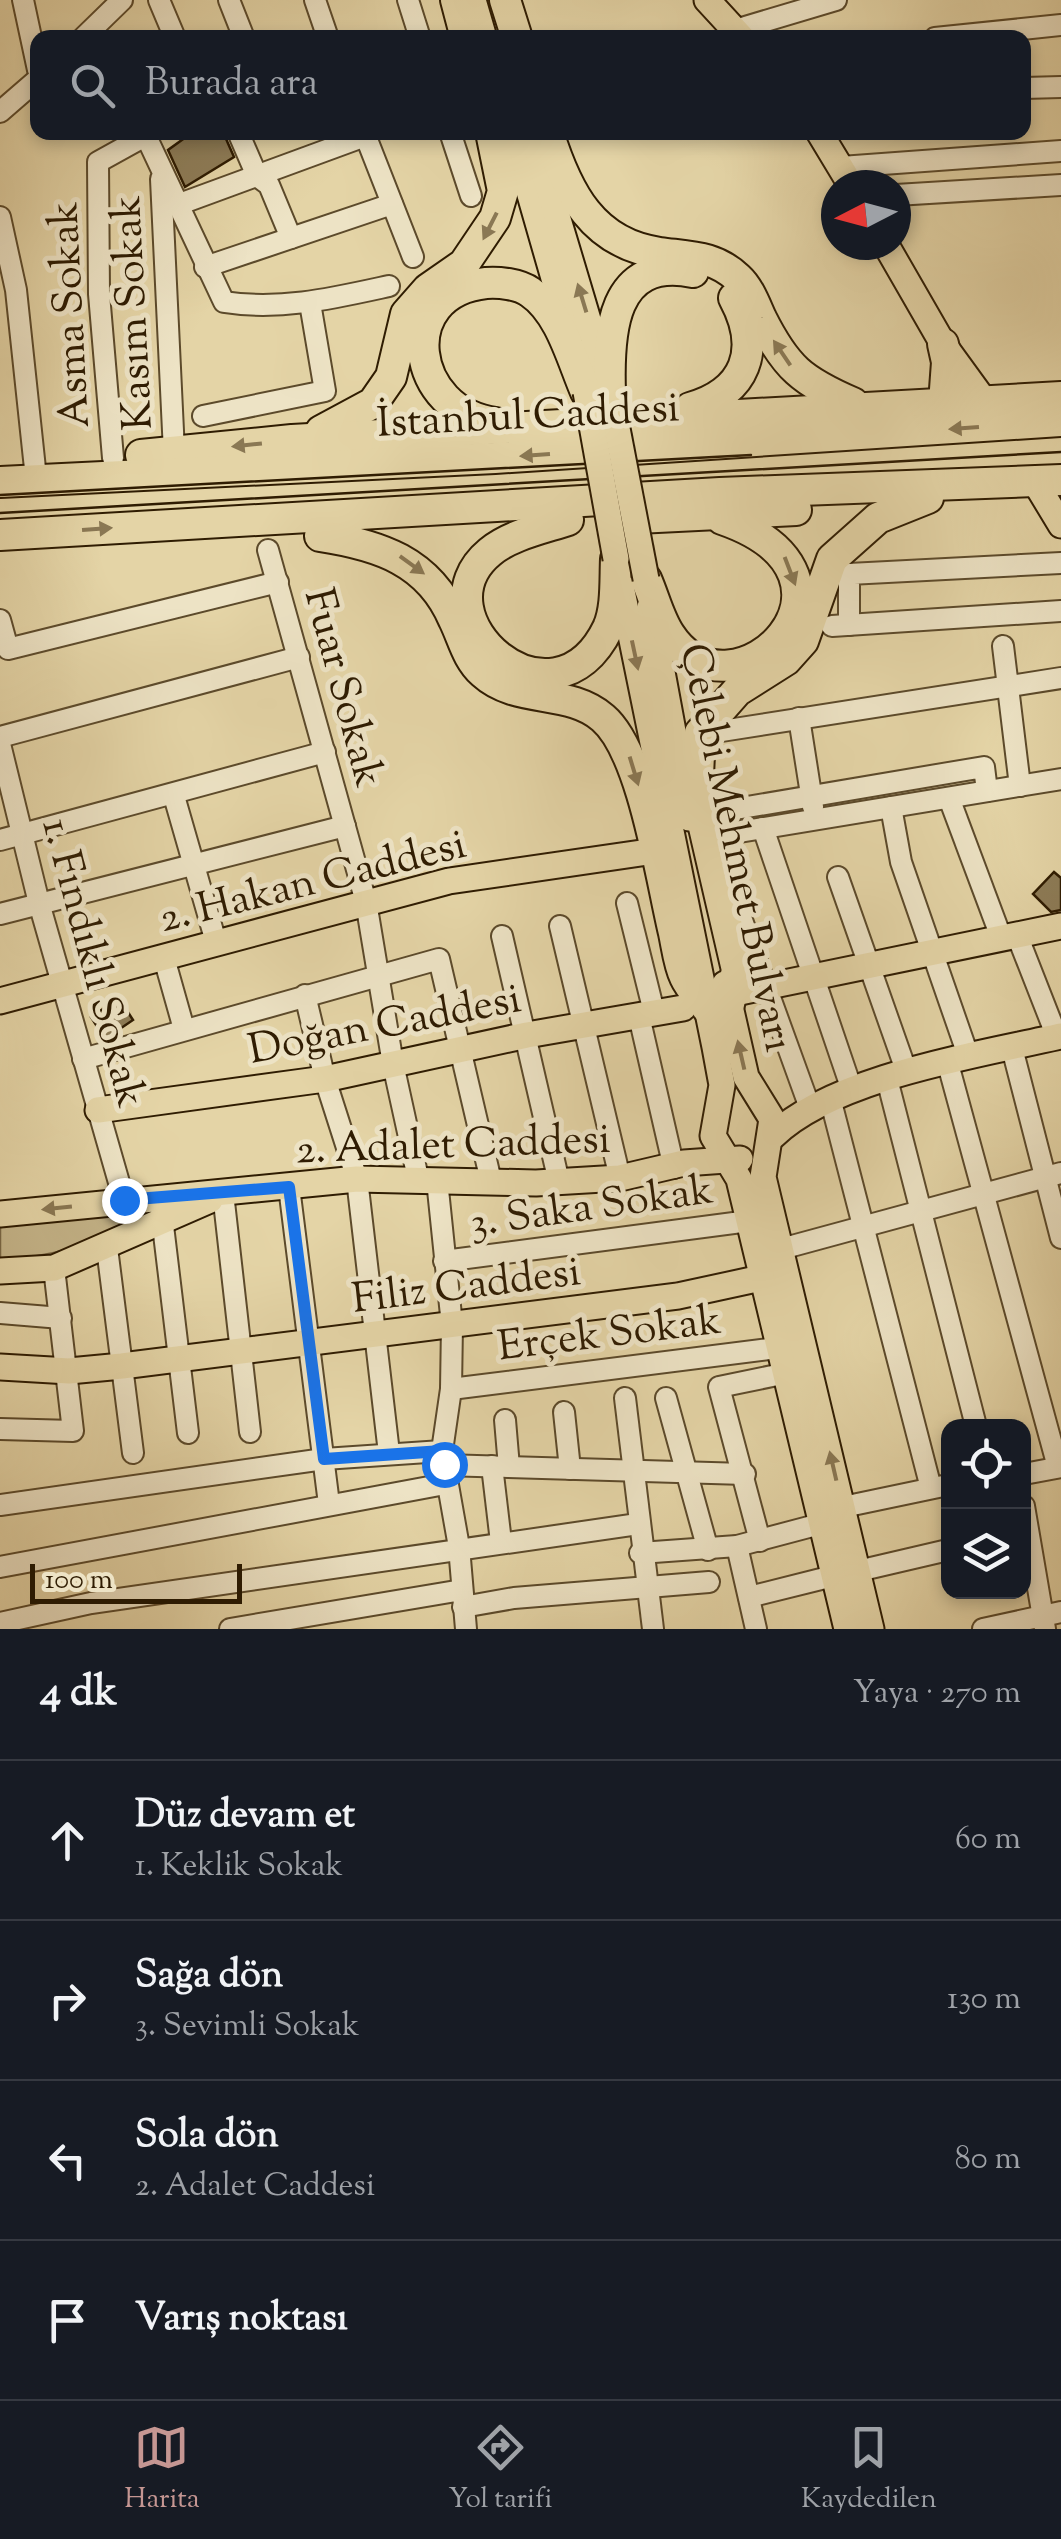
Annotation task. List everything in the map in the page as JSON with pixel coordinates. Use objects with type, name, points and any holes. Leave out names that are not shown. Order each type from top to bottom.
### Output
[{"type":"highway","points":[[456,0],[464,30]]},
{"type":"highway","points":[[506,0],[515,30]]},
{"type":"highway","points":[[292,440],[328,429],[373,403],[391,377],[406,314],[428,289],[452,275],[479,246],[495,218],[503,192],[492,140]]},
{"type":"highway","points":[[552,140],[580,204],[600,231],[626,246],[698,256],[722,264],[742,281],[780,355],[803,380],[860,406]]},
{"type":"highway","points":[[598,392],[612,316],[623,294],[657,273],[685,270],[710,275],[729,289],[744,318],[748,349],[742,369],[719,400],[658,418]]},
{"type":"highway","points":[[518,426],[464,414],[432,385],[423,360],[423,333],[440,301],[467,285],[498,282],[529,291],[556,322],[598,392]]},
{"type":"highway","points":[[943,344],[948,362],[944,403]]},
{"type":"highway","points":[[36,478],[113,458],[292,440],[1061,397]]},
{"type":"highway","name":"İstanbul Caddesi","points":[[0,482],[495,458],[1061,421]]},
{"type":"highway","points":[[320,536],[568,520],[714,516],[976,497],[1035,482]]},
{"type":"highway","points":[[0,534],[720,493],[1035,482]]},
{"type":"highway","points":[[240,520],[364,543],[398,555],[444,596],[468,655],[482,673],[502,686],[538,698],[561,698],[603,718],[633,760],[684,976],[725,1000],[737,970],[697,797],[700,733],[737,692],[786,660],[802,640],[832,558],[878,518],[928,498]]},
{"type":"highway","points":[[646,578],[670,636],[706,662],[734,665],[760,657],[782,640],[792,622],[798,590],[786,556],[754,532],[714,516]]},
{"type":"highway","points":[[568,520],[490,551],[476,569],[469,591],[472,622],[488,651],[512,669],[535,673],[564,670],[589,655],[609,626],[616,559]]},
{"type":"main road","points":[[473,0],[482,30]]},
{"type":"main road","points":[[491,0],[500,30]]},
{"type":"main road","points":[[707,0],[734,30]]},
{"type":"main road","points":[[515,140],[598,392]]},
{"type":"main road","points":[[534,140],[598,392],[614,482]]},
{"type":"main road","points":[[824,140],[842,170]]},
{"type":"main road","points":[[895,260],[943,344],[983,399]]},
{"type":"main road","name":"Çelebi Mehmet Bulvarı","points":[[614,482],[616,559],[725,1000],[746,1077],[762,1101],[770,1143],[763,1178],[843,1506],[846,1629]]},
{"type":"main road","name":"Çelebi Mehmet Bulvarı","points":[[614,482],[646,578],[725,1000],[722,1085],[716,1113],[718,1149],[739,1179],[820,1524],[871,1629]]},
{"type":"main road","points":[[1035,482],[1061,526]]},
{"type":"main road","name":"2. Hakan Caddesi","points":[[0,1001],[448,881],[648,852]]},
{"type":"main road","name":"Doğan Caddesi","points":[[98,1110],[325,1078],[527,1035],[725,1000],[813,977],[1061,926]]},
{"type":"main road","points":[[728,1160],[770,1143],[824,1102],[898,1076],[1059,1036]]},
{"type":"main road","points":[[679,1166],[716,1113],[737,1094],[762,1101],[824,1102]]},
{"type":"main road","name":"2. Adalet Caddesi","points":[[0,1271],[54,1268],[107,1248],[161,1210],[224,1194],[358,1179],[560,1182],[620,1178],[728,1160]]},
{"type":"main road","name":"2. Adalet Caddesi","points":[[0,1214],[124,1200],[161,1210]]},
{"type":"main road","name":"Filiz Caddesi","points":[[0,1366],[69,1371],[122,1366],[678,1296],[761,1278]]},
{"type":"street","points":[[24,0],[30,30]]},
{"type":"street","points":[[96,30],[122,0]]},
{"type":"street","points":[[159,0],[172,30]]},
{"type":"street","points":[[229,0],[241,30]]},
{"type":"street","points":[[315,0],[325,30]]},
{"type":"street","points":[[408,0],[417,30]]},
{"type":"street","points":[[748,30],[812,3],[836,0]]},
{"type":"street","points":[[1022,30],[1061,24]]},
{"type":"street","points":[[0,112],[30,86]]},
{"type":"street","points":[[1031,88],[1061,86]]},
{"type":"street","name":"Asma Sokak","points":[[113,458],[99,294],[98,162],[134,140]]},
{"type":"street","points":[[147,140],[224,302],[252,306],[310,302],[388,286]]},
{"type":"street","points":[[241,140],[256,176],[269,185],[290,238]]},
{"type":"street","points":[[177,205],[349,140]]},
{"type":"street","points":[[367,140],[414,257]]},
{"type":"street","points":[[453,140],[471,196]]},
{"type":"street","points":[[1004,140],[1004,155]]},
{"type":"street","points":[[891,170],[1061,150]]},
{"type":"street","name":"Kasım Sokak","points":[[161,171],[174,452]]},
{"type":"street","points":[[911,194],[1061,185]]},
{"type":"street","points":[[205,267],[392,204]]},
{"type":"street","points":[[0,216],[16,290],[36,478]]},
{"type":"street","points":[[202,416],[325,391],[310,302]]},
{"type":"street","name":"Fuar Sokak","points":[[268,550],[366,902],[393,1064],[428,1179],[444,1261],[452,1325],[444,1467],[458,1547],[466,1629]]},
{"type":"street","points":[[1061,563],[849,574],[841,626],[1061,611]]},
{"type":"street","points":[[0,620],[8,649],[278,582]]},
{"type":"street","points":[[1003,646],[1020,786]]},
{"type":"street","points":[[0,740],[298,657]]},
{"type":"street","points":[[715,732],[1061,678]]},
{"type":"street","points":[[799,718],[815,819]]},
{"type":"street","name":"1. Fındıklı Sokak","points":[[0,740],[10,838],[39,903],[124,1200]]},
{"type":"street","points":[[10,838],[325,752]]},
{"type":"street","points":[[706,814],[984,767],[987,791]]},
{"type":"street","points":[[824,1102],[725,1000],[734,898],[716,836],[1060,781]]},
{"type":"street","points":[[174,796],[216,942]]},
{"type":"street","points":[[949,798],[1009,936],[1059,1036]]},
{"type":"street","points":[[890,807],[901,862],[934,953],[986,1193],[1060,1467],[1031,1473]]},
{"type":"street","points":[[0,914],[346,826]]},
{"type":"street","points":[[763,828],[813,977],[824,1102],[940,1487],[843,1506]]},
{"type":"street","points":[[838,878],[868,966],[898,1076],[923,1210],[974,1419]]},
{"type":"street","points":[[627,903],[679,1166]]},
{"type":"street","points":[[560,926],[620,1178]]},
{"type":"street","points":[[502,936],[560,1182]]},
{"type":"street","points":[[164,958],[184,1029]]},
{"type":"street","points":[[83,1059],[378,973],[439,959],[492,1181]]},
{"type":"street","points":[[305,995],[325,1078],[358,1179],[389,1453]]},
{"type":"street","points":[[1012,1048],[1053,1175],[1061,1238]]},
{"type":"street","points":[[781,1249],[1053,1175]]},
{"type":"street","points":[[289,1187],[329,1504]]},
{"type":"street","points":[[224,1194],[250,1432]]},
{"type":"street","points":[[161,1210],[188,1434]]},
{"type":"street","name":"3. Saka Sokak","points":[[444,1261],[748,1221]]},
{"type":"street","points":[[107,1248],[133,1453]]},
{"type":"street","points":[[0,1429],[73,1431],[54,1268]]},
{"type":"street","points":[[0,1313],[61,1318]]},
{"type":"street","name":"Erçek Sokak","points":[[451,1389],[777,1348]]},
{"type":"street","points":[[760,1541],[745,1474],[718,1388],[782,1374]]},
{"type":"street","points":[[625,1398],[636,1472],[640,1553],[653,1629]]},
{"type":"street","points":[[666,1398],[708,1550]]},
{"type":"street","points":[[564,1412],[570,1469]]},
{"type":"street","points":[[500,1542],[504,1420]]},
{"type":"street","points":[[0,1506],[389,1453],[444,1467],[745,1474]]},
{"type":"street","points":[[0,1567],[329,1504],[444,1467]]},
{"type":"street","points":[[0,1623],[91,1603],[638,1524]]},
{"type":"street","points":[[640,1553],[737,1546],[820,1524]]},
{"type":"street","points":[[737,1546],[756,1629]]},
{"type":"street","points":[[749,1597],[941,1552]]},
{"type":"street","points":[[983,1629],[1049,1619],[1031,1552]]},
{"type":"street","points":[[230,1629],[463,1599],[647,1590],[709,1582]]},
{"type":"shaded area","points":[[156,1209],[156,1219],[80,1246],[40,1256],[0,1259],[0,1224]]},
{"type":"building","points":[[182,140],[227,140],[234,157],[185,187],[168,150]]},
{"type":"building","points":[[1054,872],[1061,878],[1061,910],[1051,912],[1033,894]]},
{"type":"building","points":[[119,998],[133,1020],[105,1039],[91,1017]]},
{"type":"tram line","points":[[0,513],[1061,452]]},
{"type":"tram line","points":[[0,495],[751,455]]},
{"type":"route","points":[[124,1200],[289,1187],[324,1459],[442,1451],[444,1464]]}]
